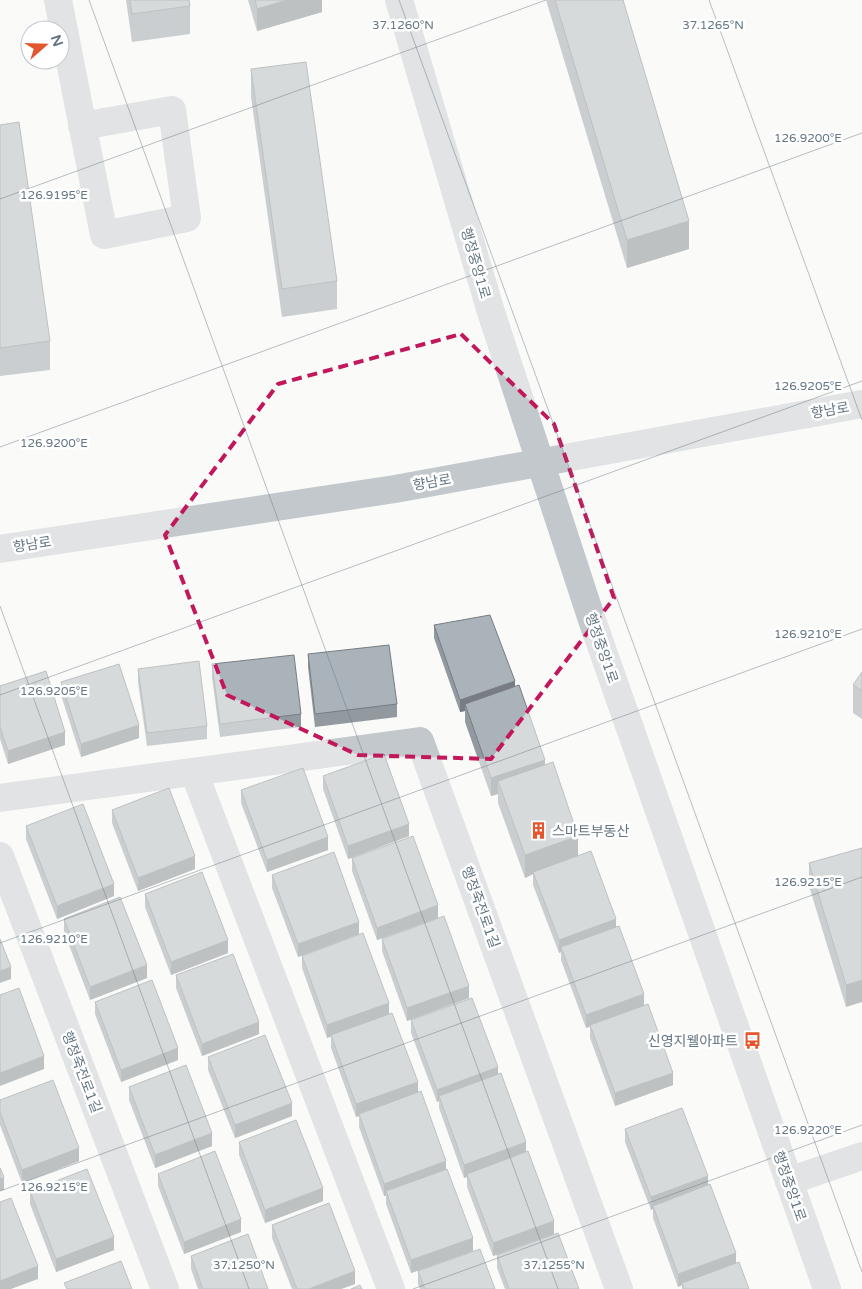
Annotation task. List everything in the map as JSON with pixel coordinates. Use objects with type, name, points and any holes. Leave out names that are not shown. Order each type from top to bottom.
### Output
[{"type":"street","points":[[58,0],[82,126],[104,235],[187,218],[172,110],[82,126]]},
{"type":"street","name":"행정중앙1로","points":[[398,0],[491,312],[592,620],[827,1289]]},
{"type":"street","name":"향남로","points":[[0,549],[395,489],[862,404]]},
{"type":"street","name":"행정죽전로1길","points":[[0,798],[420,741],[619,1289]]},
{"type":"street","points":[[194,772],[391,1289]]},
{"type":"street","name":"행정죽전로1길","points":[[0,856],[164,1289]]},
{"type":"street","points":[[789,1181],[862,1156]]},
{"type":"highlighted area","points":[[461,334],[554,424],[614,598],[491,759],[358,755],[227,695],[165,535],[278,384]]},
{"type":"building","points":[[130,0],[189,0],[190,6],[132,14]]},
{"type":"building","points":[[255,0],[287,0],[257,9]]},
{"type":"building","points":[[555,0],[623,0],[689,221],[627,240]]},
{"type":"building","points":[[306,62],[337,281],[282,289],[251,69]]},
{"type":"building","points":[[19,122],[50,341],[0,348],[0,125]]},
{"type":"building","points":[[490,615],[515,681],[460,700],[434,625]]},
{"type":"building","points":[[389,645],[397,704],[315,714],[308,654]]},
{"type":"building","points":[[294,655],[301,714],[220,724],[212,664]]},
{"type":"building","points":[[199,661],[207,726],[147,733],[138,669]]},
{"type":"building","points":[[119,664],[139,725],[81,744],[61,682]]},
{"type":"building","points":[[46,671],[65,732],[8,751],[0,727],[0,686]]},
{"type":"building","points":[[862,672],[862,691],[853,685]]},
{"type":"building","points":[[519,685],[545,760],[491,778],[465,704]]},
{"type":"building","points":[[384,754],[409,824],[348,846],[323,776]]},
{"type":"building","name":"스마트부동산","points":[[553,762],[578,836],[525,855],[498,781]]},
{"type":"building","points":[[303,768],[328,837],[267,860],[241,790]]},
{"type":"building","points":[[169,788],[195,856],[138,878],[112,810]]},
{"type":"building","points":[[83,804],[114,884],[57,906],[26,826]]},
{"type":"building","points":[[413,836],[438,905],[377,928],[352,858]]},
{"type":"building","points":[[862,848],[862,980],[846,985],[809,863]]},
{"type":"building","points":[[591,851],[616,919],[559,940],[533,872]]},
{"type":"building","points":[[334,852],[359,922],[298,944],[272,875]]},
{"type":"building","points":[[202,872],[228,940],[171,962],[145,894]]},
{"type":"building","points":[[120,897],[147,965],[90,987],[64,919]]},
{"type":"building","points":[[444,916],[469,986],[407,1008],[382,939]]},
{"type":"building","points":[[619,926],[644,994],[586,1015],[561,947]]},
{"type":"building","points":[[363,933],[389,1003],[327,1025],[302,956]]},
{"type":"building","points":[[0,939],[11,967],[0,971]]},
{"type":"building","points":[[233,954],[259,1022],[202,1044],[176,975]]},
{"type":"building","points":[[152,980],[178,1048],[121,1070],[95,1002]]},
{"type":"building","points":[[19,988],[44,1056],[0,1073],[0,995]]},
{"type":"building","points":[[472,998],[498,1067],[437,1090],[411,1020]]},
{"type":"building","points":[[648,1004],[673,1073],[615,1093],[590,1025]]},
{"type":"building","points":[[392,1013],[418,1082],[356,1104],[331,1035]]},
{"type":"building","points":[[265,1035],[292,1103],[235,1125],[208,1057]]},
{"type":"building","points":[[186,1065],[212,1133],[155,1155],[129,1087]]},
{"type":"building","points":[[501,1073],[526,1142],[464,1165],[439,1096]]},
{"type":"building","points":[[53,1080],[79,1148],[22,1170],[0,1112],[0,1100]]},
{"type":"building","points":[[421,1091],[446,1161],[384,1184],[359,1114]]},
{"type":"building","points":[[682,1108],[708,1176],[651,1197],[625,1129]]},
{"type":"building","points":[[296,1120],[323,1188],[265,1210],[239,1142]]},
{"type":"building","points":[[215,1151],[241,1219],[184,1242],[158,1174]]},
{"type":"building","points":[[528,1151],[554,1221],[493,1243],[467,1174]]},
{"type":"building","points":[[0,1168],[4,1177],[0,1179]]},
{"type":"building","points":[[87,1169],[114,1237],[56,1259],[30,1191]]},
{"type":"building","points":[[447,1169],[473,1238],[411,1260],[386,1191]]},
{"type":"building","points":[[710,1184],[736,1253],[678,1274],[653,1206]]},
{"type":"building","points":[[11,1198],[38,1266],[0,1281],[0,1202]]},
{"type":"building","points":[[329,1203],[355,1271],[309,1289],[297,1289],[272,1225]]},
{"type":"building","points":[[558,1233],[579,1289],[509,1289],[497,1255]]},
{"type":"building","points":[[248,1234],[268,1289],[203,1289],[191,1256]]},
{"type":"building","points":[[480,1249],[495,1289],[425,1289],[418,1271]]},
{"type":"building","points":[[121,1261],[132,1289],[67,1289],[64,1283]]},
{"type":"building","points":[[739,1262],[749,1289],[684,1289],[682,1283]]},
{"type":"building","points":[[360,1285],[362,1289],[351,1289]]},
{"type":"place","name":"스마트부동산","points":[[538,831]]},
{"type":"place","name":"신영지웰아파트","points":[[752,1041]]}]
